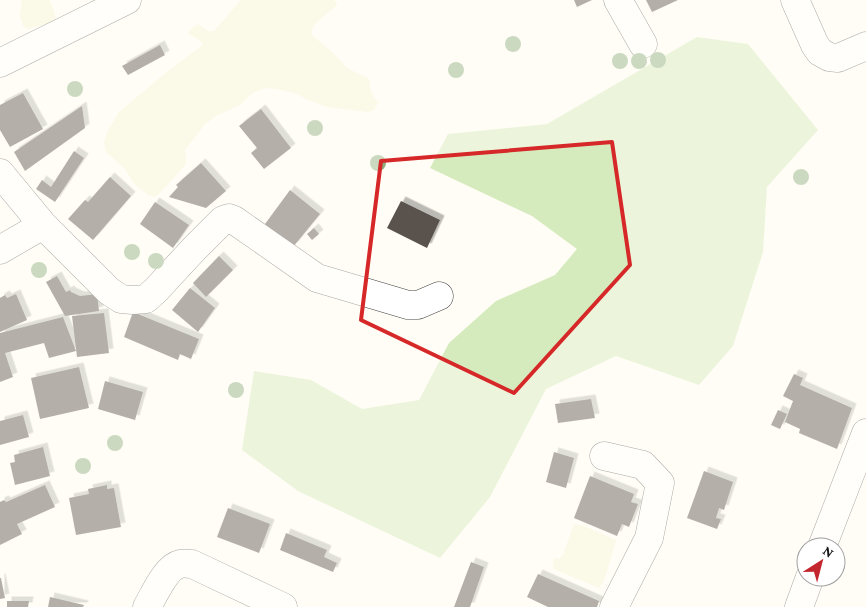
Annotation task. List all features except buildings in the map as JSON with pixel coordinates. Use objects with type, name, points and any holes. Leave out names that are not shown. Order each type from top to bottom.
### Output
[{"type":"street","points":[[0,63],[127,0]]},
{"type":"street","points":[[618,0],[643,44]]},
{"type":"street","points":[[795,0],[814,45],[820,52],[829,57],[838,58],[866,46]]},
{"type":"street","points":[[0,173],[43,225],[109,291],[121,299],[146,299],[212,230],[223,220],[229,218],[317,278],[408,304],[418,305],[439,296]]},
{"type":"street","points":[[0,250],[43,225]]},
{"type":"street","points":[[826,537],[866,433]]},
{"type":"street","points":[[604,456],[643,465],[660,483],[649,538],[614,607]]},
{"type":"street","points":[[147,607],[167,574],[173,567],[181,563],[192,564],[283,607]]},
{"type":"street","points":[[799,607],[806,587]]},
{"type":"highlighted area","points":[[612,142],[630,265],[514,393],[361,320],[381,161]]},
{"type":"shaded area","points":[[22,0],[49,0],[56,19],[28,29],[23,26],[20,16]]},
{"type":"shaded area","points":[[241,0],[335,0],[337,5],[314,25],[311,32],[312,35],[347,68],[369,79],[371,92],[378,103],[374,110],[368,112],[328,107],[294,93],[265,88],[253,93],[240,105],[216,116],[205,124],[185,150],[186,164],[160,193],[155,197],[148,195],[134,184],[125,169],[106,152],[104,142],[107,132],[119,112],[203,45],[202,42],[188,33],[192,28],[198,24],[208,31],[214,31]]},
{"type":"shaded area","points":[[574,524],[584,526],[616,540],[604,581],[599,588],[554,569],[554,558],[559,559],[563,555]]},
{"type":"green space","points":[[697,37],[748,44],[818,130],[767,187],[763,252],[733,346],[699,385],[616,356],[546,389],[490,497],[440,558],[298,491],[242,450],[254,371],[311,380],[362,409],[419,400],[449,343],[496,301],[555,275],[577,249],[532,216],[430,168],[448,134],[547,124]]}]
